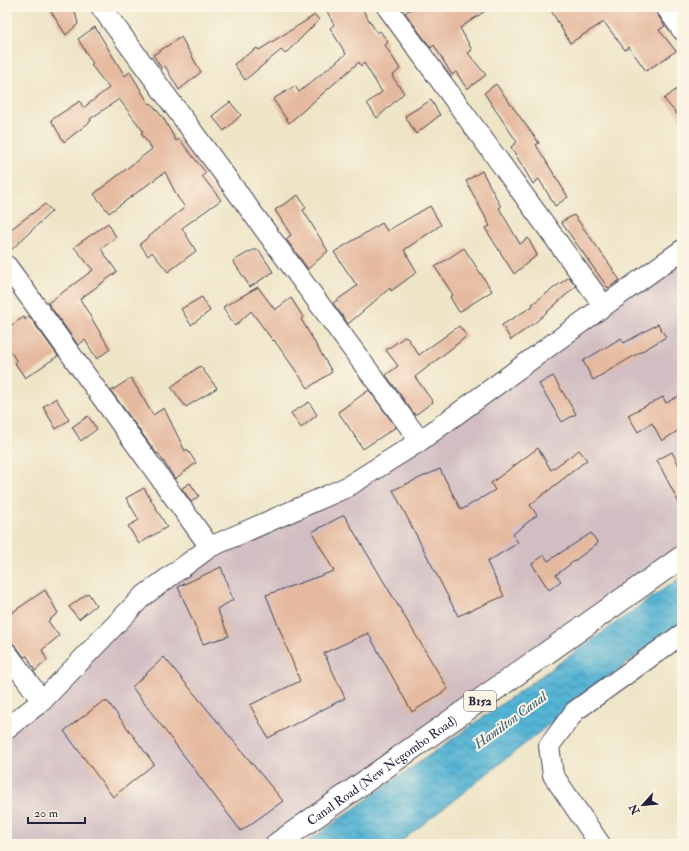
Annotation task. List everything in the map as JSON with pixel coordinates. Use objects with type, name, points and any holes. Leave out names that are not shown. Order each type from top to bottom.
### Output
[{"type":"main road","name":"Canal Road (New Negombo Road)","points":[[277,844],[682,557]]},
{"type":"street","points":[[101,7],[420,441]]},
{"type":"street","points":[[387,7],[604,306]]},
{"type":"street","points":[[666,7],[682,30]]},
{"type":"street","points":[[7,728],[42,701],[142,597],[210,547],[347,487],[420,441],[682,250]]},
{"type":"street","points":[[7,266],[210,547]]},
{"type":"street","points":[[600,844],[552,775],[549,746],[575,711],[682,634]]},
{"type":"street","points":[[7,653],[42,701]]},
{"type":"shaded area","points":[[682,258],[682,552],[270,844],[7,844],[7,733],[177,572],[349,491]]},
{"type":"water","name":"Hamilton Canal","points":[[682,576],[682,623],[645,649],[398,844],[304,844]]},
{"type":"building","points":[[48,7],[74,7],[78,24],[66,35]]},
{"type":"building","points":[[325,7],[361,7],[377,33],[380,31],[388,42],[385,45],[400,69],[392,76],[404,93],[377,118],[367,103],[382,92],[364,63],[361,66],[359,62],[289,123],[273,99],[295,86],[299,92],[346,54],[330,28],[334,25]]},
{"type":"building","points":[[413,7],[491,7],[460,28],[472,50],[468,53],[486,75],[467,89],[456,72],[452,75],[434,45],[431,48],[405,13]]},
{"type":"building","points":[[549,7],[655,7],[657,14],[665,26],[659,30],[676,51],[646,71],[629,47],[625,50],[604,22],[570,43]]},
{"type":"building","points":[[315,15],[319,20],[285,54],[281,50],[245,80],[234,64],[257,48],[259,50]]},
{"type":"building","points":[[95,27],[125,76],[130,72],[149,104],[151,103],[164,119],[176,141],[179,139],[206,173],[202,176],[221,200],[182,228],[196,251],[168,272],[152,252],[148,256],[140,244],[185,207],[178,198],[165,172],[109,213],[94,194],[152,149],[141,133],[143,131],[119,99],[90,119],[91,121],[64,142],[51,120],[80,101],[83,108],[109,88],[91,65],[93,64],[78,39]]},
{"type":"building","points":[[181,37],[201,72],[179,90],[165,66],[162,69],[153,55]]},
{"type":"building","points":[[496,84],[539,143],[536,145],[568,197],[555,206],[539,179],[533,184],[511,147],[517,142],[484,93]]},
{"type":"building","points":[[682,85],[682,120],[664,99]]},
{"type":"building","points":[[431,100],[440,115],[416,134],[405,116]]},
{"type":"building","points":[[230,102],[241,115],[224,131],[212,116]]},
{"type":"building","points":[[482,171],[501,207],[499,208],[520,244],[528,238],[537,255],[514,274],[485,228],[490,226],[466,181]]},
{"type":"building","points":[[298,195],[306,208],[303,210],[328,251],[308,269],[286,239],[291,235],[275,210]]},
{"type":"building","points":[[45,204],[52,211],[7,254],[7,232]]},
{"type":"building","points":[[430,206],[441,225],[404,250],[417,272],[391,291],[390,288],[348,324],[333,303],[357,286],[334,252],[382,223],[387,231]]},
{"type":"building","points":[[574,215],[620,280],[608,288],[561,222]]},
{"type":"building","points":[[108,223],[116,237],[101,249],[117,272],[80,299],[110,349],[97,359],[85,340],[78,345],[48,303],[93,270],[74,247]]},
{"type":"building","points":[[464,248],[492,291],[459,312],[450,297],[453,295],[435,267]]},
{"type":"building","points":[[253,250],[259,250],[273,272],[250,287],[233,261]]},
{"type":"building","points":[[569,277],[576,286],[537,321],[511,340],[502,325],[533,306],[532,304]]},
{"type":"building","points":[[258,287],[275,310],[291,298],[303,317],[301,319],[332,372],[308,388],[274,340],[273,341],[251,311],[235,326],[223,307]]},
{"type":"building","points":[[202,297],[210,311],[191,325],[181,309]]},
{"type":"building","points":[[29,316],[58,356],[25,378],[15,363],[17,362],[7,346],[7,328],[24,317],[25,320]]},
{"type":"building","points":[[658,324],[666,337],[593,380],[583,361],[621,338],[624,343]]},
{"type":"building","points":[[459,326],[467,336],[415,377],[433,402],[415,415],[386,375],[398,366],[386,350],[406,336],[419,355]]},
{"type":"building","points":[[200,366],[217,388],[186,407],[171,387]]},
{"type":"building","points":[[553,376],[576,414],[562,422],[539,384]]},
{"type":"building","points":[[131,378],[153,415],[164,408],[185,451],[187,449],[196,463],[175,479],[158,453],[157,454],[111,391]]},
{"type":"building","points":[[369,390],[396,427],[363,449],[338,412]]},
{"type":"building","points":[[682,394],[682,428],[662,441],[652,423],[638,432],[628,415],[663,397],[666,403]]},
{"type":"building","points":[[56,398],[69,420],[56,429],[43,407]]},
{"type":"building","points":[[309,402],[317,415],[301,428],[291,413]]},
{"type":"building","points":[[88,416],[97,429],[81,441],[72,427]]},
{"type":"building","points":[[538,448],[551,470],[579,450],[587,460],[530,505],[537,515],[513,534],[518,543],[487,562],[504,596],[458,616],[393,490],[440,469],[461,510],[495,490],[491,483]]},
{"type":"building","points":[[672,452],[682,471],[682,509],[657,460]]},
{"type":"building","points":[[190,483],[199,496],[191,502],[182,488]]},
{"type":"building","points":[[144,488],[167,527],[139,544],[128,526],[139,520],[126,498]]},
{"type":"building","points":[[344,515],[448,689],[412,712],[368,633],[324,653],[345,698],[268,738],[250,705],[300,681],[266,595],[334,571],[312,532]]},
{"type":"building","points":[[591,533],[598,543],[556,575],[561,581],[549,590],[532,564],[544,555],[548,561]]},
{"type":"building","points":[[221,567],[233,600],[217,609],[229,636],[203,644],[178,587]]},
{"type":"building","points":[[45,590],[58,613],[48,621],[59,636],[42,650],[47,660],[35,671],[27,656],[24,657],[16,646],[7,642],[7,616]]},
{"type":"building","points":[[88,593],[96,605],[79,619],[69,607]]},
{"type":"building","points":[[164,657],[283,801],[241,831],[132,687]]},
{"type":"building","points":[[102,702],[108,702],[154,764],[113,797],[64,731]]}]
